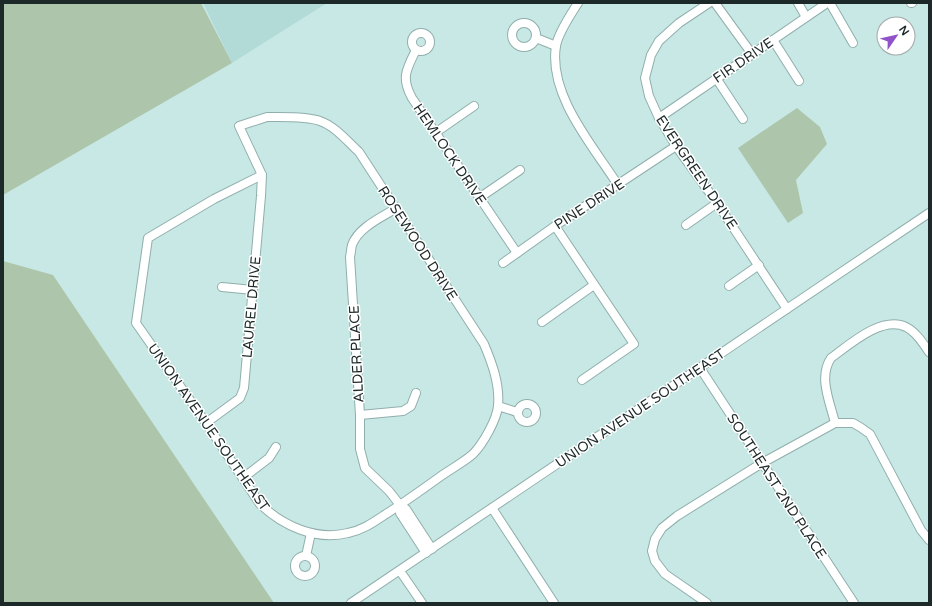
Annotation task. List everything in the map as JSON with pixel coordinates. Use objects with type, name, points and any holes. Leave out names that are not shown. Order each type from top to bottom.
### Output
[{"type":"street","points":[[578,3],[567,21],[556,46],[556,76],[565,102],[618,185]]},
{"type":"street","name":"EVERGREEN DRIVE","points":[[709,3],[674,27],[659,40],[651,54],[646,78],[649,96],[659,118],[676,146],[717,203],[787,309]]},
{"type":"street","points":[[715,3],[752,54]]},
{"type":"street","points":[[798,3],[806,17]]},
{"type":"street","points":[[829,3],[853,43]]},
{"type":"street","name":"FIR DRIVE","points":[[659,118],[806,17],[829,3]]},
{"type":"street","points":[[536,38],[556,46]]},
{"type":"street","points":[[773,40],[799,81]]},
{"type":"street","name":"HEMLOCK DRIVE","points":[[416,50],[406,70],[405,78],[407,88],[412,98],[517,253]]},
{"type":"street","points":[[716,78],[743,119]]},
{"type":"street","points":[[436,133],[474,106]]},
{"type":"street","name":"ROSEWOOD DRIVE","points":[[262,174],[239,126],[267,117],[293,117],[320,121],[339,133],[359,152],[484,344],[493,365],[497,385],[498,406]]},
{"type":"street","name":"PINE DRIVE","points":[[503,263],[555,226],[676,146]]},
{"type":"street","points":[[479,198],[520,170]]},
{"type":"street","name":"LAUREL DRIVE","points":[[206,423],[240,398],[244,388],[262,174]]},
{"type":"street","name":"UNION AVENUE SOUTHEAST","points":[[262,174],[214,199],[148,238],[136,323],[206,423],[260,504],[271,514],[287,524],[310,533],[330,535],[353,532],[364,528],[473,454],[484,439],[492,424],[498,406]]},
{"type":"street","points":[[686,225],[717,203]]},
{"type":"street","name":"ALDER PLACE","points":[[395,209],[357,235],[352,245],[350,257],[360,415],[360,449],[365,468],[389,491],[400,505],[406,509],[429,551]]},
{"type":"street","name":"UNION AVENUE SOUTHEAST","points":[[351,603],[929,213]]},
{"type":"street","points":[[555,226],[634,344],[582,380]]},
{"type":"street","points":[[729,286],[759,265]]},
{"type":"street","points":[[542,322],[594,285]]},
{"type":"street","points":[[222,287],[253,290]]},
{"type":"street","points":[[835,423],[824,379],[827,364],[831,358],[873,329],[893,324],[905,326],[922,342],[929,352]]},
{"type":"street","name":"SOUTHEAST 2ND PLACE","points":[[700,368],[854,603]]},
{"type":"street","points":[[360,415],[403,411],[411,406],[416,393]]},
{"type":"street","points":[[498,406],[517,412]]},
{"type":"street","points":[[707,603],[665,574],[655,561],[652,551],[655,539],[662,528],[677,516],[762,463],[835,423],[853,423],[870,434],[921,530],[929,540]]},
{"type":"street","points":[[243,478],[269,458],[276,447]]},
{"type":"street","points":[[492,508],[554,603]]},
{"type":"street","points":[[306,556],[310,533]]},
{"type":"street","points":[[400,571],[422,603]]},
{"type":"shaded area","points":[[203,3],[327,3],[232,63]]},
{"type":"green space","points":[[3,3],[201,3],[232,63],[3,195]]},
{"type":"green space","points":[[797,108],[820,127],[827,144],[796,180],[803,213],[788,223],[738,148]]},
{"type":"green space","points":[[3,261],[53,275],[274,603],[3,603]]}]
